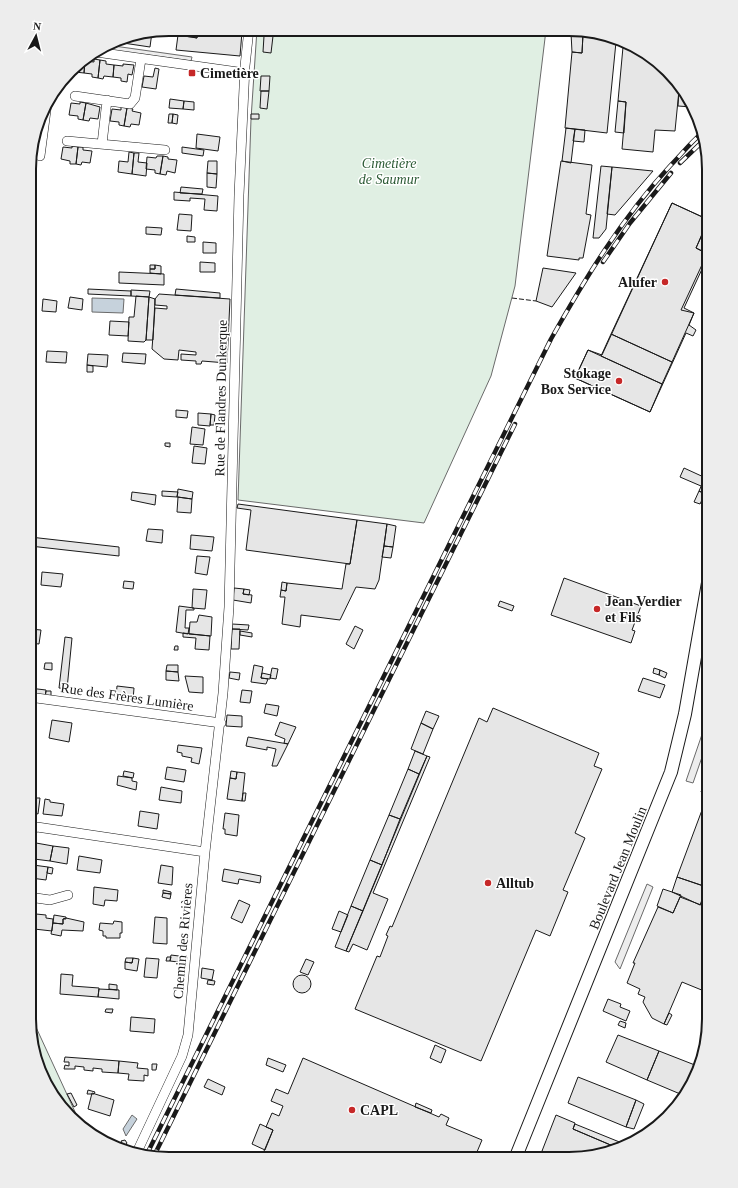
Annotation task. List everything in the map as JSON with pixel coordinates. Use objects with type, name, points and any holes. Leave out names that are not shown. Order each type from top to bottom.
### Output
[{"type":"street","name":"Rue de Flandres Dunkerque","points":[[220,723],[229,599],[239,195],[244,73],[248,36]]},
{"type":"street","points":[[104,53],[244,73]]},
{"type":"street","points":[[75,96],[130,104],[135,98],[141,59]]},
{"type":"street","points":[[102,144],[107,100]]},
{"type":"street","points":[[40,156],[44,122]]},
{"type":"street","points":[[66,141],[165,150]]},
{"type":"street","name":"Boulevard Jean Moulin","points":[[519,1152],[671,772],[685,714],[702,617]]},
{"type":"street","name":"Rue des Frères Lumière","points":[[36,698],[220,723]]},
{"type":"street","name":"Chemin des Rivières","points":[[139,1148],[182,1056],[188,1035],[205,852],[220,723]]},
{"type":"street","points":[[36,828],[205,852]]},
{"type":"street","points":[[36,898],[50,900],[68,895]]},
{"type":"green space","name":"Cimetière de Saumur","points":[[257,36],[545,36],[515,286],[491,376],[424,523],[238,500],[251,119]]},
{"type":"green space","points":[[36,1027],[76,1114],[64,1100],[46,1070]]},
{"type":"shaded area","points":[[117,46],[192,57],[191,61],[110,50]]},
{"type":"shaded area","points":[[92,298],[124,299],[123,313],[92,312]]},
{"type":"shaded area","points":[[702,734],[702,757],[693,783],[686,781]]},
{"type":"shaded area","points":[[647,884],[653,887],[620,969],[615,962]]},
{"type":"shaded area","points":[[132,1115],[137,1119],[126,1136],[123,1129]]},
{"type":"building","points":[[178,36],[197,38],[197,36],[242,36],[240,56],[176,50]]},
{"type":"building","points":[[264,36],[273,36],[271,53],[263,52]]},
{"type":"building","points":[[571,36],[583,37],[582,53],[572,52]]},
{"type":"building","points":[[583,37],[616,45],[607,133],[565,128],[572,52],[582,53]]},
{"type":"building","points":[[151,38],[150,47],[125,43]]},
{"type":"building","points":[[623,48],[650,64],[663,75],[679,95],[675,131],[655,130],[653,152],[622,149],[626,102],[618,101]]},
{"type":"building","points":[[94,59],[100,60],[98,78],[92,77],[92,74],[84,73],[85,66],[90,62],[94,62]]},
{"type":"building","points":[[100,60],[106,61],[106,64],[114,65],[113,77],[104,76],[103,79],[98,78]]},
{"type":"building","points":[[123,64],[134,65],[132,75],[128,74],[127,82],[121,81],[121,78],[113,77],[114,65],[123,66]]},
{"type":"building","points":[[85,66],[84,73],[78,72]]},
{"type":"building","points":[[155,68],[159,69],[156,89],[142,87],[144,76],[153,77]]},
{"type":"building","points":[[261,76],[270,76],[269,91],[260,91]]},
{"type":"building","points":[[261,91],[269,91],[267,109],[260,108]]},
{"type":"building","points":[[679,95],[686,107],[678,106]]},
{"type":"building","points":[[170,99],[184,101],[183,109],[169,108]]},
{"type":"building","points":[[184,101],[194,102],[194,110],[183,109]]},
{"type":"building","points":[[618,101],[626,102],[624,133],[615,132]]},
{"type":"building","points":[[80,102],[86,103],[83,120],[78,119],[78,116],[69,115],[71,103],[80,104]]},
{"type":"building","points":[[86,103],[100,107],[98,119],[90,118],[89,121],[83,120]]},
{"type":"building","points":[[121,107],[127,108],[124,126],[119,125],[119,122],[110,121],[112,109],[121,110]]},
{"type":"building","points":[[127,108],[141,113],[139,125],[131,124],[130,127],[124,126]]},
{"type":"building","points":[[169,114],[173,114],[172,123],[168,123]]},
{"type":"building","points":[[173,114],[178,115],[177,124],[172,123]]},
{"type":"building","points":[[251,114],[259,114],[259,119],[251,119]]},
{"type":"building","points":[[566,128],[575,129],[571,163],[562,161]]},
{"type":"building","points":[[575,129],[585,130],[584,142],[573,141]]},
{"type":"building","points":[[197,134],[220,137],[218,151],[196,148]]},
{"type":"building","points":[[72,146],[78,147],[76,164],[70,164],[70,161],[61,159],[63,147],[72,148]]},
{"type":"building","points":[[78,147],[83,147],[83,150],[92,151],[90,163],[82,162],[81,165],[76,164]]},
{"type":"building","points":[[182,147],[204,150],[203,156],[182,153]]},
{"type":"building","points":[[129,152],[134,153],[132,174],[118,172],[119,161],[128,162]]},
{"type":"building","points":[[134,153],[139,153],[138,162],[147,163],[146,176],[132,174]]},
{"type":"building","points":[[157,156],[163,156],[160,174],[155,173],[155,170],[146,169],[147,157],[156,158]]},
{"type":"building","points":[[163,156],[168,157],[168,159],[177,160],[175,173],[167,171],[166,175],[160,174]]},
{"type":"building","points":[[208,161],[217,161],[217,174],[207,173]]},
{"type":"building","points":[[561,161],[592,165],[586,214],[591,215],[583,258],[579,258],[579,260],[547,256]]},
{"type":"building","points":[[601,166],[612,167],[606,229],[599,238],[593,238]]},
{"type":"building","points":[[612,167],[653,171],[615,215],[607,214]]},
{"type":"building","points":[[207,173],[217,174],[216,188],[207,187]]},
{"type":"building","points":[[181,187],[203,189],[202,194],[180,193]]},
{"type":"building","points":[[174,192],[218,196],[217,211],[204,210],[205,199],[190,198],[190,201],[174,200]]},
{"type":"building","name":"Alufer","points":[[672,203],[702,217],[702,235],[696,248],[702,251],[702,269],[684,308],[694,313],[689,325],[696,330],[693,336],[686,333],[650,412],[575,378],[588,350],[602,355]]},
{"type":"building","name":"Alufer","points":[[672,203],[702,217],[702,265],[681,310],[694,313],[672,362],[611,334]]},
{"type":"building","points":[[179,214],[192,215],[191,231],[177,230]]},
{"type":"building","points":[[146,227],[162,228],[161,235],[146,234]]},
{"type":"building","points":[[702,234],[702,251],[696,248]]},
{"type":"building","points":[[187,236],[195,237],[195,242],[187,242]]},
{"type":"building","points":[[203,242],[216,243],[216,253],[203,253]]},
{"type":"building","points":[[200,262],[215,263],[215,272],[200,272]]},
{"type":"building","points":[[150,265],[155,265],[155,269],[150,269]]},
{"type":"building","points":[[155,265],[161,266],[161,274],[150,273],[150,269],[155,269]]},
{"type":"building","points":[[543,268],[576,273],[552,307],[536,301]]},
{"type":"building","points":[[119,272],[164,274],[164,285],[119,283]]},
{"type":"building","points":[[88,289],[131,291],[131,296],[88,294]]},
{"type":"building","points":[[176,289],[220,293],[220,298],[175,295]]},
{"type":"building","points":[[131,290],[150,291],[149,297],[131,296]]},
{"type":"building","points":[[159,294],[230,299],[227,363],[202,361],[201,364],[196,364],[196,361],[181,360],[181,354],[196,355],[196,352],[179,350],[178,360],[164,359],[152,349],[155,308],[167,309],[167,306],[155,305],[155,299]]},
{"type":"building","points":[[136,296],[149,297],[146,340],[144,342],[128,341],[129,317],[134,317]]},
{"type":"building","points":[[70,297],[83,299],[82,310],[68,308]]},
{"type":"building","points":[[149,297],[155,299],[153,340],[146,340]]},
{"type":"building","points":[[43,299],[57,301],[56,312],[42,311]]},
{"type":"building","points":[[110,321],[129,322],[128,336],[109,335]]},
{"type":"building","points":[[611,334],[672,362],[662,384],[601,356]]},
{"type":"building","name":"Stokage Box Service","points":[[588,350],[662,384],[650,412],[575,378]]},
{"type":"building","points":[[47,351],[67,352],[66,363],[46,362]]},
{"type":"building","points":[[123,353],[146,354],[145,364],[122,362]]},
{"type":"building","points":[[88,354],[108,355],[107,367],[87,365]]},
{"type":"building","points":[[87,365],[93,366],[93,372],[87,372]]},
{"type":"building","points":[[176,410],[188,411],[187,418],[176,417]]},
{"type":"building","points":[[198,413],[211,414],[210,426],[198,425]]},
{"type":"building","points":[[211,414],[215,415],[214,425],[210,425]]},
{"type":"building","points":[[192,427],[205,429],[203,445],[190,444]]},
{"type":"building","points":[[165,443],[170,443],[170,447],[165,446]]},
{"type":"building","points":[[194,446],[207,448],[205,464],[192,463]]},
{"type":"building","points":[[684,468],[702,476],[702,484],[701,486],[680,477]]},
{"type":"building","points":[[702,484],[702,492],[699,491]]},
{"type":"building","points":[[178,489],[193,492],[192,499],[177,497]]},
{"type":"building","points":[[162,491],[178,492],[177,497],[162,496]]},
{"type":"building","points":[[699,491],[702,492],[702,500],[700,504],[694,502]]},
{"type":"building","points":[[132,492],[156,495],[155,505],[131,500]]},
{"type":"building","points":[[178,497],[192,499],[191,513],[177,512]]},
{"type":"building","points":[[238,504],[357,520],[350,564],[246,550],[251,510],[237,508]]},
{"type":"building","points":[[357,520],[387,524],[379,580],[375,589],[356,587],[340,620],[301,615],[300,627],[282,624],[285,597],[280,597],[281,590],[286,591],[287,583],[342,589],[346,564],[350,564]]},
{"type":"building","points":[[387,524],[396,526],[393,547],[384,546]]},
{"type":"building","points":[[148,529],[163,530],[162,543],[146,541]]},
{"type":"building","points":[[191,535],[214,537],[212,551],[190,549]]},
{"type":"building","points":[[36,538],[119,547],[119,556],[36,547]]},
{"type":"building","points":[[384,546],[393,547],[391,558],[382,557]]},
{"type":"building","points":[[197,556],[210,557],[207,575],[195,573]]},
{"type":"building","points":[[42,572],[63,574],[61,587],[41,585]]},
{"type":"building","name":"Jean Verdier et Fils","points":[[564,578],[641,606],[632,630],[635,631],[631,643],[551,615]]},
{"type":"building","points":[[124,581],[134,582],[133,589],[123,588]]},
{"type":"building","points":[[282,582],[287,583],[286,591],[281,590]]},
{"type":"building","points":[[234,588],[244,589],[243,594],[252,595],[251,603],[233,600]]},
{"type":"building","points":[[193,589],[207,590],[205,609],[192,608]]},
{"type":"building","points":[[244,589],[250,590],[249,595],[243,594]]},
{"type":"building","points":[[500,601],[514,606],[512,611],[498,606]]},
{"type":"building","points":[[179,606],[194,608],[194,610],[186,610],[185,628],[189,628],[188,634],[176,632]]},
{"type":"building","points":[[199,615],[212,617],[211,636],[189,634],[190,622],[197,622]]},
{"type":"building","points":[[232,624],[249,625],[248,630],[232,629]]},
{"type":"building","points":[[355,626],[363,630],[354,649],[346,644]]},
{"type":"building","points":[[232,629],[240,629],[239,649],[231,649]]},
{"type":"building","points":[[36,630],[41,630],[39,644],[36,644]]},
{"type":"building","points":[[240,631],[252,633],[252,637],[240,635]]},
{"type":"building","points":[[183,633],[210,636],[209,650],[195,649],[196,638],[183,637]]},
{"type":"building","points":[[65,637],[72,638],[67,689],[59,688]]},
{"type":"building","points":[[175,646],[178,646],[178,650],[174,650]]},
{"type":"building","points":[[45,663],[52,663],[52,670],[44,669]]},
{"type":"building","points":[[167,665],[178,665],[178,672],[166,671]]},
{"type":"building","points":[[254,665],[263,667],[261,678],[268,679],[266,684],[251,682]]},
{"type":"building","points":[[272,668],[278,669],[276,679],[270,678]]},
{"type":"building","points":[[654,668],[660,670],[659,675],[653,673]]},
{"type":"building","points":[[660,670],[667,673],[665,678],[659,675]]},
{"type":"building","points":[[166,671],[178,672],[179,681],[166,680]]},
{"type":"building","points":[[230,672],[240,673],[239,680],[229,678]]},
{"type":"building","points":[[262,673],[271,675],[270,679],[261,678]]},
{"type":"building","points":[[185,676],[203,677],[203,693],[189,692]]},
{"type":"building","points":[[643,678],[665,685],[660,698],[638,691]]},
{"type":"building","points":[[117,686],[134,688],[133,700],[116,698]]},
{"type":"building","points":[[36,689],[46,690],[45,698],[36,697]]},
{"type":"building","points":[[242,690],[252,691],[250,703],[240,702]]},
{"type":"building","points":[[46,691],[51,691],[51,698],[45,698]]},
{"type":"building","points":[[266,704],[279,706],[277,716],[264,713]]},
{"type":"building","name":"Alltub","points":[[493,708],[599,753],[594,766],[602,769],[575,833],[585,838],[563,890],[568,892],[550,936],[536,930],[481,1061],[355,1009],[377,956],[380,957],[388,936],[386,935],[390,926],[392,927],[479,718],[487,722]]},
{"type":"building","points":[[426,711],[439,716],[433,729],[421,723]]},
{"type":"building","points":[[227,715],[242,716],[242,727],[226,726]]},
{"type":"building","points":[[52,720],[72,723],[69,742],[49,738]]},
{"type":"building","points":[[280,722],[296,727],[288,744],[284,743],[285,739],[275,735]]},
{"type":"building","points":[[421,723],[433,729],[423,754],[411,749]]},
{"type":"building","points":[[248,737],[288,744],[277,766],[272,766],[276,749],[267,747],[267,750],[246,746]]},
{"type":"building","points":[[178,745],[202,748],[199,764],[191,762],[192,758],[182,756],[182,753],[177,752]]},
{"type":"building","points":[[415,751],[427,756],[419,774],[408,769]]},
{"type":"building","points":[[427,756],[430,757],[373,893],[388,899],[367,950],[353,944],[349,952],[346,951]]},
{"type":"building","points":[[167,767],[186,770],[184,782],[165,779]]},
{"type":"building","points":[[408,769],[419,774],[400,819],[389,815]]},
{"type":"building","points":[[124,771],[134,773],[133,778],[123,776]]},
{"type":"building","points":[[231,771],[237,772],[236,779],[230,778]]},
{"type":"building","points":[[237,772],[245,773],[242,801],[227,799],[230,778],[236,779]]},
{"type":"building","points":[[118,776],[132,778],[132,781],[137,782],[136,790],[117,785]]},
{"type":"building","points":[[161,787],[182,791],[181,803],[159,800]]},
{"type":"building","points":[[243,793],[246,793],[245,801],[242,801]]},
{"type":"building","points":[[36,798],[40,798],[38,814],[36,813]]},
{"type":"building","points":[[45,799],[50,800],[50,802],[64,804],[62,816],[43,814]]},
{"type":"building","points":[[702,810],[702,886],[677,877]]},
{"type":"building","points":[[140,811],[159,814],[157,829],[138,826]]},
{"type":"building","points":[[225,813],[239,815],[237,836],[225,834],[225,829],[223,829]]},
{"type":"building","points":[[389,815],[400,819],[382,865],[370,860]]},
{"type":"building","points":[[36,843],[53,846],[50,861],[36,859]]},
{"type":"building","points":[[53,846],[69,848],[67,864],[50,861]]},
{"type":"building","points":[[79,856],[102,860],[100,873],[77,870]]},
{"type":"building","points":[[370,860],[382,865],[363,911],[351,906]]},
{"type":"building","points":[[36,865],[48,867],[46,880],[36,879]]},
{"type":"building","points":[[161,865],[173,867],[172,885],[158,883]]},
{"type":"building","points":[[48,867],[53,868],[52,874],[47,873]]},
{"type":"building","points":[[224,869],[261,876],[260,883],[239,879],[238,884],[222,881]]},
{"type":"building","points":[[677,877],[702,885],[702,900],[700,905],[672,892]]},
{"type":"building","points":[[94,887],[118,890],[117,901],[105,900],[104,906],[93,904]]},
{"type":"building","points":[[663,889],[681,895],[673,913],[657,906]]},
{"type":"building","points":[[163,890],[171,892],[171,894],[163,893]]},
{"type":"building","points":[[163,893],[171,894],[170,899],[162,897]]},
{"type":"building","points":[[680,897],[702,905],[702,990],[682,982],[664,1024],[652,1018],[643,1002],[645,997],[638,994],[640,989],[627,983],[635,963],[633,963],[658,907],[673,913]]},
{"type":"building","points":[[239,900],[250,905],[242,923],[231,918]]},
{"type":"building","points":[[351,906],[363,911],[346,951],[335,947]]},
{"type":"building","points":[[339,911],[348,915],[341,932],[332,929]]},
{"type":"building","points":[[36,914],[46,915],[46,918],[53,919],[52,931],[36,929]]},
{"type":"building","points":[[54,915],[66,917],[66,919],[63,919],[63,924],[53,923]]},
{"type":"building","points":[[155,917],[167,918],[167,944],[153,943]]},
{"type":"building","points":[[66,918],[84,922],[83,931],[62,930],[61,936],[51,934],[53,923],[63,924],[63,919]]},
{"type":"building","points":[[114,921],[122,922],[122,933],[120,933],[120,938],[106,938],[106,936],[103,936],[103,931],[99,930],[100,923],[113,924]]},
{"type":"building","points":[[171,955],[187,957],[186,963],[170,961]]},
{"type":"building","points":[[167,957],[171,957],[170,961],[166,961]]},
{"type":"building","points":[[126,958],[133,958],[132,963],[125,962]]},
{"type":"building","points":[[133,958],[139,959],[137,971],[125,969],[125,962],[132,963]]},
{"type":"building","points":[[146,958],[159,959],[157,978],[144,977]]},
{"type":"building","points":[[306,959],[314,962],[308,975],[300,972]]},
{"type":"building","points":[[202,968],[214,970],[212,980],[201,978]]},
{"type":"building","points":[[61,974],[73,975],[72,986],[99,988],[98,997],[60,994]]},
{"type":"building","points":[[302,975],[308,978],[311,984],[308,990],[302,993],[296,990],[293,984],[296,978]]},
{"type":"building","points":[[208,980],[215,981],[214,985],[207,984]]},
{"type":"building","points":[[109,984],[117,985],[117,990],[109,989]]},
{"type":"building","points":[[99,989],[119,990],[119,999],[98,997]]},
{"type":"building","points":[[608,999],[621,1004],[620,1007],[630,1011],[626,1021],[603,1011]]},
{"type":"building","points":[[106,1009],[113,1009],[112,1013],[105,1012]]},
{"type":"building","points":[[669,1013],[672,1015],[667,1025],[664,1024]]},
{"type":"building","points":[[131,1017],[155,1019],[154,1033],[130,1031]]},
{"type":"building","points":[[620,1021],[626,1023],[625,1028],[618,1025]]},
{"type":"building","points":[[618,1035],[659,1051],[647,1080],[606,1062]]},
{"type":"building","points":[[435,1045],[446,1050],[441,1063],[430,1058]]},
{"type":"building","points":[[659,1051],[694,1065],[679,1094],[647,1080]]},
{"type":"building","points":[[65,1057],[119,1061],[118,1073],[102,1072],[102,1069],[93,1068],[93,1071],[84,1070],[84,1067],[75,1066],[75,1069],[64,1069],[65,1065],[69,1066],[69,1062],[64,1062]]},
{"type":"building","points":[[268,1058],[286,1065],[283,1072],[266,1065]]},
{"type":"building","name":"CAPL","points":[[303,1058],[439,1117],[441,1114],[449,1118],[446,1125],[482,1140],[477,1152],[264,1152],[273,1130],[266,1127],[272,1113],[279,1116],[283,1106],[271,1101],[276,1089],[288,1094]]},
{"type":"building","points":[[119,1061],[138,1063],[137,1068],[148,1069],[148,1076],[144,1075],[144,1081],[128,1080],[129,1074],[118,1073]]},
{"type":"building","points":[[152,1064],[157,1064],[156,1070],[152,1070]]},
{"type":"building","points":[[578,1077],[636,1100],[626,1127],[568,1103]]},
{"type":"building","points":[[208,1079],[225,1087],[222,1095],[204,1087]]},
{"type":"building","points":[[88,1090],[95,1092],[94,1094],[87,1094]]},
{"type":"building","points":[[71,1093],[77,1105],[74,1107],[67,1094]]},
{"type":"building","points":[[92,1093],[114,1100],[110,1116],[88,1109]]},
{"type":"building","points":[[636,1100],[644,1104],[634,1129],[626,1127]]},
{"type":"building","points":[[416,1103],[432,1110],[431,1113],[415,1107]]},
{"type":"building","points":[[556,1115],[575,1123],[573,1129],[611,1145],[586,1151],[542,1151]]},
{"type":"building","points":[[260,1124],[273,1130],[265,1150],[252,1144]]},
{"type":"building","points":[[575,1124],[620,1142],[611,1145],[573,1129]]},
{"type":"building","points":[[125,1140],[127,1143],[126,1144],[122,1143],[121,1141]]},
{"type":"railway","points":[[149,1150],[551,339],[591,271],[620,227],[670,166],[698,137]]},
{"type":"railway","points":[[680,163],[699,145]]},
{"type":"railway","points":[[603,262],[630,223],[671,173]]},
{"type":"railway","points":[[156,1151],[515,424]]},
{"type":"fence","points":[[512,298],[536,301]]},
{"type":"place","name":"Cimetière","points":[[192,73]]},
{"type":"place","name":"Alufer","points":[[665,282]]},
{"type":"place","name":"Stokage Box Service","points":[[619,381]]},
{"type":"place","name":"Jean Verdier et Fils","points":[[597,609]]},
{"type":"place","name":"Alltub","points":[[488,883]]},
{"type":"place","name":"CAPL","points":[[352,1110]]}]
